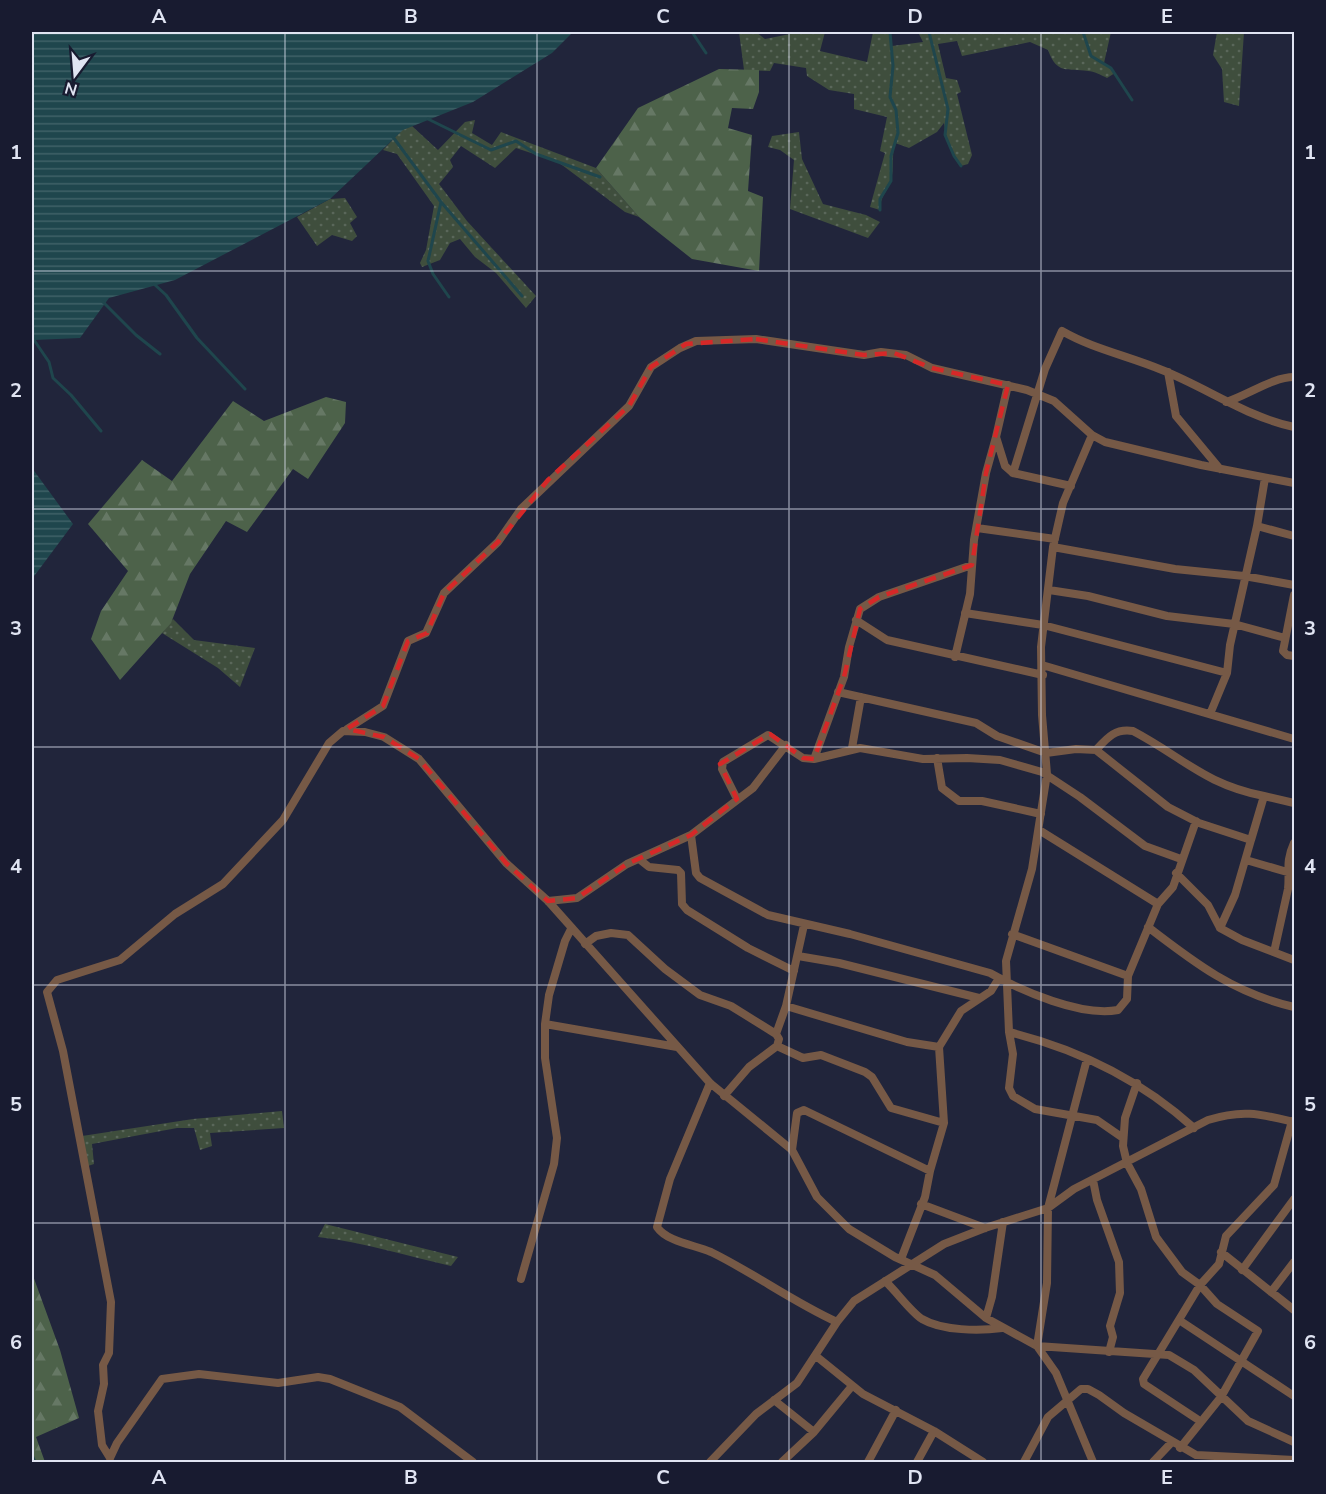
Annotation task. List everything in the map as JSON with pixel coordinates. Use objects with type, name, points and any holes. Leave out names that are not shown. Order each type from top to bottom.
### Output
[{"type":"street","points":[[1012,473],[1037,394],[1062,331],[1080,340],[1168,372],[1226,402],[1294,427]]},
{"type":"street","points":[[472,1462],[400,1407],[330,1379],[318,1377],[278,1383],[199,1374],[162,1379],[117,1443],[110,1458],[102,1445],[98,1426],[104,1384],[103,1365],[109,1353],[111,1302],[63,1052],[47,992],[57,980],[120,960],[190,902],[223,884],[284,819],[336,735],[383,706],[408,641],[428,630],[444,593],[498,542],[521,508],[548,480],[629,406],[651,367],[686,344],[696,341],[756,339],[864,355],[894,353],[932,368],[1037,394],[1054,401],[1092,435],[1132,450],[1294,483]]},
{"type":"street","points":[[1168,372],[1176,416],[1221,469]]},
{"type":"street","points":[[1226,402],[1252,393],[1285,377],[1294,377]]},
{"type":"street","points":[[955,657],[970,594],[972,565],[986,473],[1008,385]]},
{"type":"street","points":[[1092,435],[1059,516],[1043,625],[1042,715],[1047,774],[1032,869],[1006,961],[1009,1032],[1013,1054],[1009,1088],[1013,1096],[1035,1109],[1074,1114],[1097,1120],[1123,1138]]},
{"type":"street","points":[[996,437],[1005,466],[1012,473],[1071,486]]},
{"type":"street","points":[[1210,714],[1227,673],[1234,624],[1257,526],[1265,478]]},
{"type":"street","points":[[1257,526],[1294,537]]},
{"type":"street","points":[[977,528],[1176,569],[1244,576],[1294,585]]},
{"type":"street","points":[[814,759],[844,677],[860,609],[879,597],[972,565]]},
{"type":"street","points":[[1049,590],[1088,596],[1167,616],[1234,624],[1285,638]]},
{"type":"street","points":[[1294,595],[1284,653],[1294,656]]},
{"type":"street","points":[[965,613],[1043,625],[1227,673]]},
{"type":"street","points":[[856,620],[887,640],[1042,675]]},
{"type":"street","points":[[1042,665],[1294,739]]},
{"type":"street","points":[[838,692],[976,723],[997,736],[1046,753],[1076,749],[1096,750],[1168,807],[1196,821],[1251,840]]},
{"type":"street","points":[[852,748],[861,697]]},
{"type":"street","points":[[347,729],[384,738],[419,759],[506,863],[548,902],[710,1083],[792,1150],[817,1197],[831,1214],[866,1240],[934,1275],[986,1318],[1037,1347],[1169,1355],[1194,1370],[1248,1421],[1294,1443],[1292,1460],[1230,1460],[1196,1455],[1171,1443],[1088,1389],[1081,1389],[1048,1418],[1024,1462]]},
{"type":"street","points":[[1096,750],[1109,735],[1123,729],[1133,731],[1219,784],[1239,792],[1294,803]]},
{"type":"street","points":[[737,800],[722,769],[723,762],[768,735],[803,758],[814,759],[852,748],[910,758],[1000,760],[1047,774],[1145,846],[1181,859]]},
{"type":"street","points":[[548,902],[578,898],[639,859],[691,835],[753,788],[786,745]]},
{"type":"street","points":[[937,758],[942,788],[959,801],[982,801],[1041,814]]},
{"type":"street","points":[[1220,928],[1235,895],[1264,796]]},
{"type":"street","points":[[691,835],[696,873],[700,878],[768,915],[872,940],[990,973],[1007,983],[1072,1006],[1105,1013],[1118,1010],[1126,999],[1128,976],[1158,904],[1173,887],[1196,821]]},
{"type":"street","points":[[1039,830],[1158,904]]},
{"type":"street","points":[[1274,952],[1288,889],[1294,843]]},
{"type":"street","points":[[639,859],[649,867],[678,870],[681,873],[682,904],[687,910],[748,948],[794,971]]},
{"type":"street","points":[[1246,860],[1290,873]]},
{"type":"street","points":[[1176,873],[1211,909],[1220,928],[1294,960]]},
{"type":"street","points":[[776,1034],[786,1006],[804,925]]},
{"type":"street","points":[[1148,927],[1188,959],[1222,981],[1294,1007]]},
{"type":"street","points":[[521,1279],[556,1150],[557,1131],[544,1058],[545,1024],[549,995],[565,941],[572,929]]},
{"type":"street","points":[[585,944],[596,936],[611,933],[628,935],[664,969],[700,995],[731,1006],[776,1034],[779,1039],[777,1046],[749,1067],[724,1095]]},
{"type":"street","points":[[1012,934],[1128,976]]},
{"type":"street","points":[[798,957],[839,963],[979,998]]},
{"type":"street","points":[[901,1259],[921,1204],[944,1123],[939,1047],[961,1011],[991,991],[999,978]]},
{"type":"street","points":[[786,1006],[907,1042],[939,1047]]},
{"type":"street","points":[[545,1024],[677,1047]]},
{"type":"street","points":[[1009,1032],[1087,1059],[1137,1083],[1194,1128]]},
{"type":"street","points":[[777,1046],[802,1058],[821,1055],[865,1072],[876,1083],[891,1108],[944,1123]]},
{"type":"street","points":[[1082,1462],[1092,1459],[1056,1373],[1037,1347],[1047,1283],[1048,1208],[1087,1059]]},
{"type":"street","points":[[710,1083],[697,1120],[674,1167],[657,1227],[666,1234],[728,1261],[807,1308],[837,1322]]},
{"type":"street","points":[[1137,1083],[1125,1118],[1123,1138],[1127,1163],[1141,1189],[1156,1237],[1182,1272],[1200,1285],[1217,1304],[1258,1331],[1242,1364],[1221,1397],[1180,1448]]},
{"type":"street","points":[[792,1150],[797,1113],[804,1110],[930,1171]]},
{"type":"street","points":[[712,1462],[756,1414],[797,1383],[854,1300],[944,1244],[985,1227],[1048,1208],[1074,1189],[1208,1120],[1240,1112],[1293,1122],[1274,1185],[1226,1236],[1219,1264],[1200,1285],[1143,1379],[1144,1384],[1200,1421]]},
{"type":"street","points":[[1094,1180],[1097,1200],[1119,1262],[1120,1293],[1110,1326],[1113,1337],[1109,1352]]},
{"type":"street","points":[[1242,1270],[1294,1199]]},
{"type":"street","points":[[921,1204],[985,1227]]},
{"type":"street","points":[[986,1318],[992,1297],[1003,1222]]},
{"type":"street","points":[[1221,1252],[1294,1310]]},
{"type":"street","points":[[1271,1292],[1294,1262]]},
{"type":"street","points":[[885,1281],[920,1317],[928,1322],[969,1330],[1002,1328]]},
{"type":"street","points":[[1179,1320],[1242,1364],[1294,1396]]},
{"type":"street","points":[[816,1356],[852,1386],[934,1431],[983,1462]]},
{"type":"street","points":[[782,1462],[814,1432],[852,1386]]},
{"type":"street","points":[[774,1400],[814,1432]]},
{"type":"street","points":[[868,1462],[896,1410]]},
{"type":"street","points":[[917,1462],[934,1431]]},
{"type":"street","points":[[1153,1462],[1171,1443]]},
{"type":"street","points":[[962,1462],[967,1452]]},
{"type":"highlighted area","points":[[756,339],[864,355],[894,353],[932,368],[1008,385],[986,473],[972,565],[879,597],[860,609],[844,677],[814,759],[803,758],[770,734],[734,754],[720,764],[737,799],[691,835],[627,864],[577,898],[548,901],[506,863],[419,759],[384,737],[347,729],[383,706],[408,641],[427,633],[444,593],[498,542],[548,480],[629,406],[651,367],[686,344]]},
{"type":"shaded area","points":[[32,32],[573,32],[552,53],[473,102],[403,130],[330,199],[175,280],[109,298],[80,338],[34,340],[32,342]]},
{"type":"shaded area","points":[[739,32],[756,32],[765,39],[800,32],[825,32],[820,51],[867,62],[873,32],[890,32],[892,46],[923,42],[918,32],[1111,32],[1104,63],[1115,73],[1107,78],[1093,72],[1064,69],[1055,63],[1048,50],[1030,42],[962,56],[957,41],[938,44],[946,78],[957,80],[961,92],[957,94],[972,155],[968,164],[961,166],[949,146],[944,123],[937,132],[909,148],[895,143],[891,178],[882,198],[880,210],[870,207],[885,153],[880,151],[887,117],[854,109],[854,94],[829,90],[807,76],[806,68],[774,63],[770,71],[744,70]]},
{"type":"shaded area","points":[[1217,32],[1244,32],[1239,106],[1224,102],[1222,69],[1213,55]]},
{"type":"shaded area","points":[[475,120],[472,133],[492,145],[501,132],[596,168],[639,217],[625,212],[558,162],[516,148],[495,168],[461,146],[450,160],[453,167],[439,184],[467,221],[536,296],[526,308],[496,273],[475,257],[460,239],[450,243],[440,260],[422,267],[420,263],[426,250],[434,206],[397,154],[383,150],[403,129],[412,126],[438,150],[465,122]]},
{"type":"shaded area","points":[[799,132],[802,159],[823,204],[866,215],[880,222],[868,238],[790,209],[794,160],[780,150],[768,147],[772,136]]},
{"type":"shaded area","points":[[345,198],[357,217],[350,223],[357,236],[352,241],[332,235],[317,246],[297,217],[330,199]]},
{"type":"shaded area","points":[[32,468],[73,524],[32,579]]},
{"type":"shaded area","points":[[173,619],[194,640],[255,648],[240,687],[218,668],[162,633]]},
{"type":"shaded area","points":[[282,1111],[284,1128],[210,1133],[212,1146],[200,1150],[194,1128],[177,1128],[92,1144],[94,1164],[88,1166],[82,1136],[193,1119]]},
{"type":"shaded area","points":[[325,1224],[458,1257],[451,1266],[368,1246],[318,1237]]},
{"type":"green space","points":[[719,69],[759,70],[759,92],[753,109],[732,108],[728,128],[752,135],[748,191],[763,197],[759,271],[692,259],[639,217],[596,168],[638,108]]},
{"type":"green space","points":[[326,397],[346,402],[345,423],[308,479],[293,469],[247,532],[226,521],[190,574],[171,623],[120,680],[91,639],[101,611],[128,571],[88,524],[142,460],[172,481],[233,401],[264,421]]},
{"type":"green space","points":[[32,1273],[60,1350],[79,1418],[36,1437],[45,1462],[32,1462]]},
{"type":"waterway","points":[[692,32],[706,53]]},
{"type":"waterway","points":[[880,210],[880,199],[891,181],[891,156],[898,133],[896,110],[890,97],[893,66],[890,32]]},
{"type":"waterway","points":[[929,32],[948,109],[945,135],[961,166]]},
{"type":"waterway","points":[[1083,32],[1091,56],[1111,68],[1132,100]]},
{"type":"waterway","points":[[428,119],[491,150],[516,141],[536,154],[600,177]]},
{"type":"waterway","points":[[393,137],[441,202],[522,296]]},
{"type":"waterway","points":[[441,202],[428,261],[433,274],[449,297]]},
{"type":"waterway","points":[[154,284],[166,295],[197,338],[245,389]]},
{"type":"waterway","points":[[103,302],[136,335],[160,354]]},
{"type":"waterway","points":[[32,337],[49,362],[53,378],[71,395],[101,431]]},
{"type":"waterway","points":[[32,1455],[35,1462]]}]
